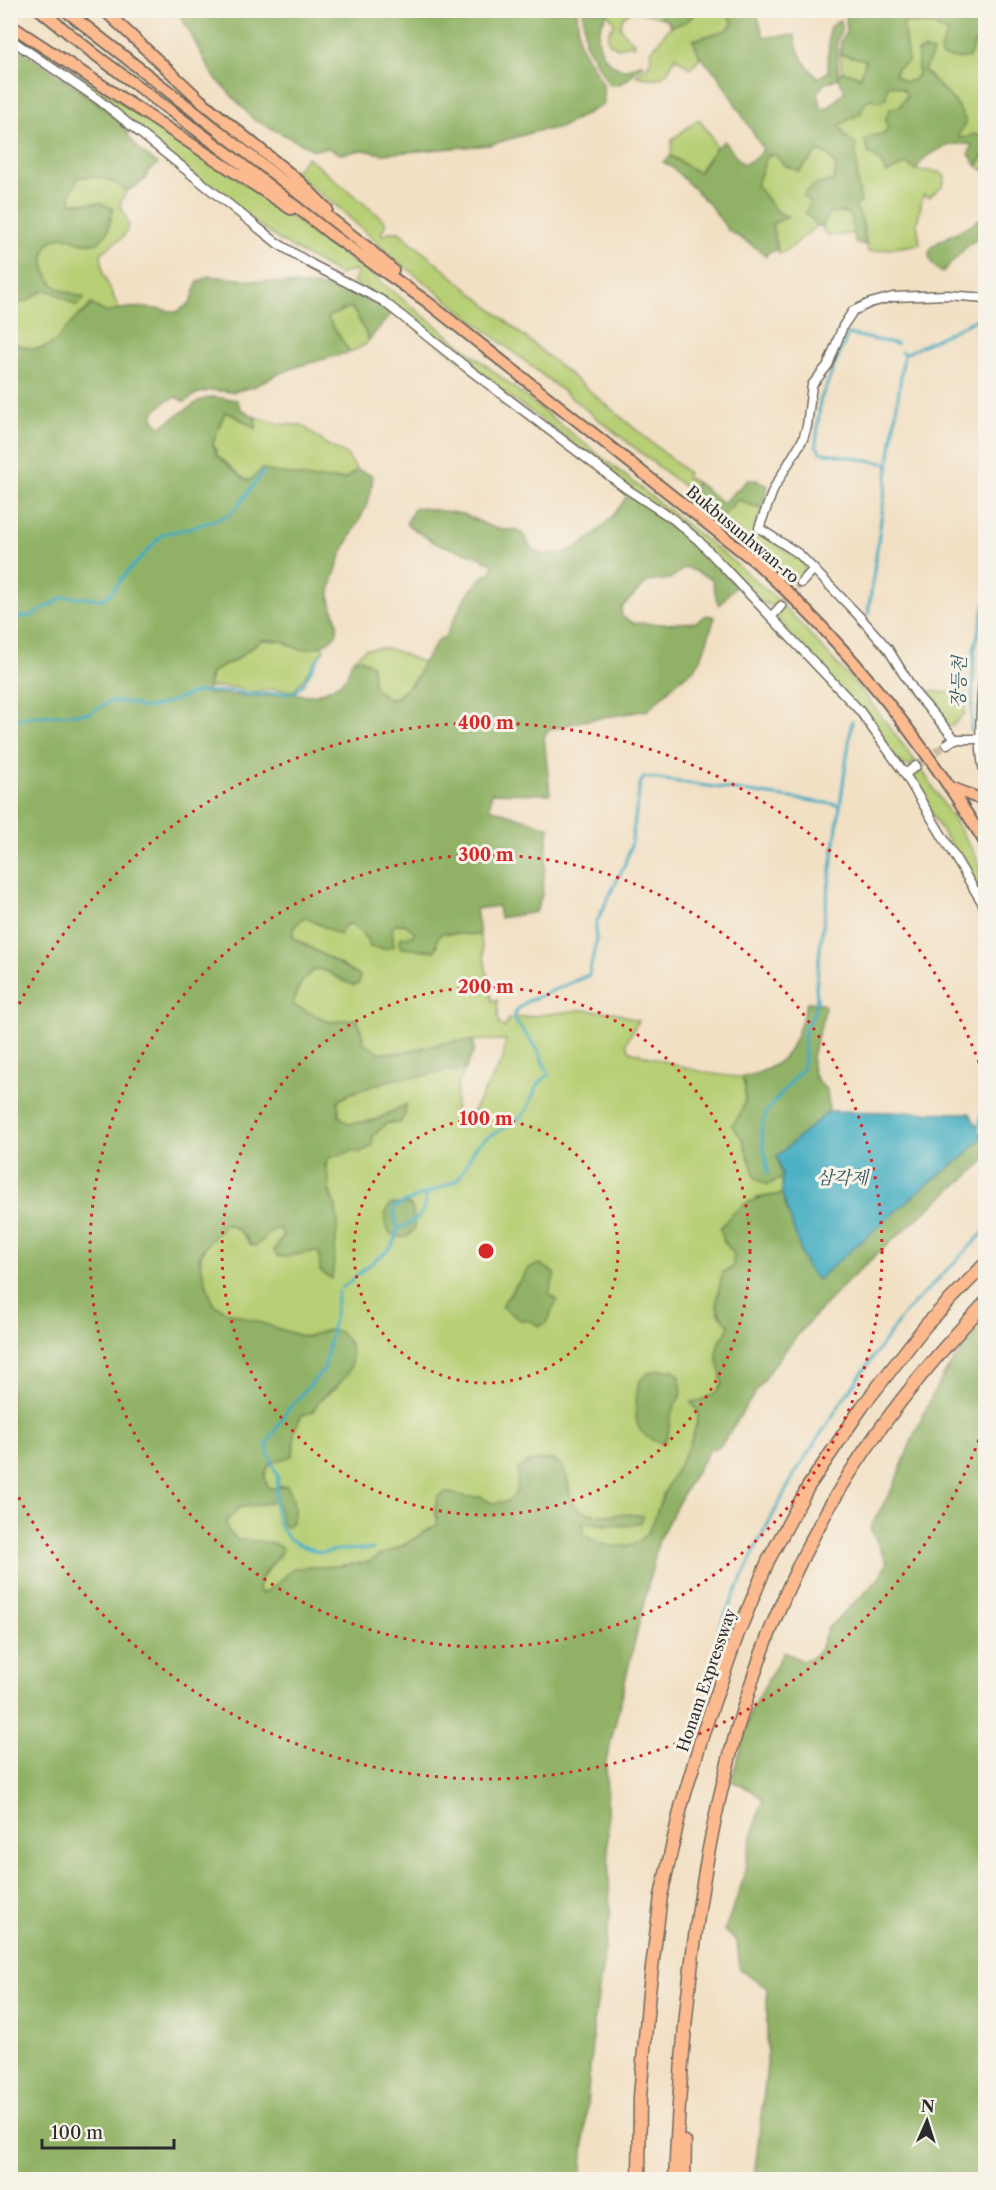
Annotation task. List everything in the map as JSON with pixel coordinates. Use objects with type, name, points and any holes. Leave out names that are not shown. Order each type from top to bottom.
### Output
[{"type":"highway","name":"Honam Expressway","points":[[639,2180],[641,2085],[649,1992],[661,1896],[681,1807],[703,1733],[737,1636],[768,1561],[814,1479],[862,1407],[926,1325],[986,1263]]},
{"type":"highway","points":[[675,2180],[681,2054],[703,1877],[736,1734],[765,1643],[800,1563],[834,1499],[884,1423],[951,1338],[986,1302]]},
{"type":"highway","points":[[681,2054],[687,2103],[684,2180]]},
{"type":"main road","points":[[40,10],[332,235],[426,301]]},
{"type":"main road","points":[[65,10],[354,237],[426,301]]},
{"type":"main road","points":[[104,10],[200,100],[300,182],[354,237]]},
{"type":"main road","points":[[10,25],[332,235]]},
{"type":"main road","name":"Bukbusunhwan-ro","points":[[426,301],[721,533],[795,598],[880,691],[951,788],[986,844]]},
{"type":"main road","points":[[951,788],[975,797],[986,797]]},
{"type":"street","points":[[10,39],[99,100],[277,243],[313,265],[383,301],[466,367],[627,489],[673,519],[698,540],[860,711],[905,774],[986,909]]},
{"type":"street","points":[[956,739],[916,694],[888,649],[858,615],[799,554],[759,528],[774,488],[803,439],[807,426],[812,385],[828,364],[843,326],[853,311],[870,303],[893,297],[947,295],[986,298]]},
{"type":"street","points":[[801,583],[814,569]]},
{"type":"street","points":[[771,617],[780,606]]},
{"type":"street","points":[[986,655],[981,739],[982,767],[986,778]]},
{"type":"street","points":[[946,744],[956,739],[981,739]]},
{"type":"street","points":[[905,774],[916,766]]},
{"type":"green space","points":[[174,11],[577,11],[579,43],[603,84],[604,104],[560,128],[537,131],[489,145],[382,154],[363,150],[341,154],[328,148],[314,150],[254,120],[212,74],[180,14]]},
{"type":"green space","points":[[583,11],[608,11],[601,26],[599,42],[608,61],[620,68],[629,69],[643,65],[625,82],[609,85],[585,42]]},
{"type":"green space","points":[[608,11],[632,11],[623,17],[620,26],[626,36],[635,43],[633,46],[630,44],[618,48],[610,44],[609,31],[615,23],[607,13]]},
{"type":"green space","points":[[632,11],[663,11],[659,17]]},
{"type":"green space","points":[[663,11],[694,11],[686,22],[671,26],[666,19],[659,17]]},
{"type":"green space","points":[[694,11],[725,11],[733,23],[727,30],[693,40],[700,57],[691,69],[675,57],[661,77],[636,76],[648,66],[651,51],[671,26],[686,22]]},
{"type":"green space","points":[[725,11],[756,11],[764,37],[795,35],[802,59],[818,78],[828,72],[829,28],[841,19],[841,31],[837,41],[838,76],[842,71],[861,77],[866,60],[840,54],[841,41],[846,32],[846,15],[854,11],[985,11],[985,40],[975,42],[969,57],[958,59],[941,56],[940,50],[948,32],[929,24],[903,23],[908,62],[897,68],[895,75],[905,82],[914,80],[918,74],[918,52],[924,49],[933,52],[924,71],[955,102],[966,121],[958,137],[965,138],[974,134],[984,138],[984,154],[977,166],[969,154],[972,145],[956,144],[932,153],[916,170],[906,164],[887,173],[878,159],[868,152],[865,140],[871,136],[884,134],[888,127],[885,120],[890,109],[900,106],[907,95],[903,89],[891,85],[887,88],[886,98],[879,102],[871,98],[865,103],[861,113],[839,125],[846,137],[856,145],[857,182],[861,202],[855,207],[862,222],[867,245],[855,243],[851,216],[843,212],[829,213],[823,226],[816,226],[813,220],[805,214],[810,203],[804,196],[805,192],[816,185],[834,180],[836,166],[829,155],[819,151],[799,171],[784,165],[775,155],[768,155],[756,185],[776,211],[788,217],[772,224],[777,250],[767,253],[766,257],[761,251],[728,230],[710,205],[673,168],[663,162],[671,156],[698,173],[724,141],[743,165],[759,156],[763,149],[717,74],[700,57],[693,40],[727,30],[733,23]],"holes":[[[838,78],[845,91],[830,106],[821,110],[818,92],[824,84]]]},
{"type":"green space","points":[[903,23],[929,24],[948,32],[940,50],[942,56],[958,59],[975,42],[985,40],[985,171],[977,166],[984,154],[965,138],[957,137],[966,121],[955,102],[924,70],[933,52],[914,80],[905,82],[895,75],[897,68],[908,61]]},
{"type":"green space","points":[[10,29],[224,169],[372,275],[735,563],[779,601],[772,606],[762,602],[602,464],[353,282],[357,274],[355,269],[340,275],[279,240],[11,36]]},
{"type":"green space","points":[[11,43],[97,103],[124,126],[139,150],[158,164],[148,171],[145,180],[127,191],[104,179],[78,177],[70,195],[71,203],[101,203],[113,209],[107,233],[98,243],[83,243],[61,237],[48,244],[45,251],[46,273],[55,286],[85,298],[76,306],[54,292],[44,290],[25,302],[11,304]]},
{"type":"green space","points":[[840,54],[866,60],[861,77],[842,71]]},
{"type":"green space","points":[[891,85],[903,89],[907,94],[884,134],[871,136],[868,152],[878,159],[887,172],[906,163],[916,170],[940,172],[945,177],[943,186],[929,197],[923,195],[917,224],[920,244],[868,252],[863,223],[855,207],[861,202],[857,182],[856,145],[846,137],[839,125],[860,113],[865,103]]},
{"type":"green space","points":[[698,119],[710,134],[716,148],[698,173],[671,156],[672,140]]},
{"type":"green space","points":[[819,151],[829,155],[836,166],[834,180],[816,185],[810,203],[816,226],[792,247],[779,254],[772,224],[787,217],[776,211],[756,185],[768,155],[775,154],[784,165]]},
{"type":"green space","points":[[307,157],[384,220],[386,225],[381,233],[384,236],[388,232],[399,232],[688,473],[686,477],[696,482],[692,493],[389,254],[339,208],[294,173]]},
{"type":"green space","points":[[92,176],[113,181],[127,191],[120,203],[129,225],[123,237],[101,253],[103,273],[119,309],[107,314],[85,313],[76,318],[56,342],[30,350],[11,342],[11,304],[25,302],[44,290],[54,292],[75,305],[84,298],[55,286],[46,273],[44,258],[48,245],[61,237],[83,243],[97,243],[107,233],[113,209],[101,203],[71,203],[70,195],[78,177]]},
{"type":"green space","points":[[843,212],[851,216],[853,234],[829,236],[823,231],[823,223],[829,213]]},
{"type":"green space","points":[[985,216],[985,235],[969,244],[942,273],[933,265],[930,252],[938,242]]},
{"type":"green space","points":[[209,276],[344,289],[373,299],[392,313],[369,340],[351,307],[327,317],[350,352],[299,366],[253,387],[232,392],[211,390],[196,394],[185,402],[176,397],[166,401],[153,413],[153,418],[160,427],[199,401],[212,397],[237,400],[241,409],[255,417],[256,429],[225,412],[213,443],[217,455],[249,481],[262,469],[316,479],[345,479],[357,470],[372,475],[370,497],[342,554],[331,587],[330,600],[337,628],[335,636],[322,645],[306,649],[279,640],[261,640],[237,659],[212,672],[207,694],[263,696],[288,693],[316,694],[341,682],[346,677],[353,660],[361,659],[372,665],[374,688],[390,700],[399,696],[417,678],[423,663],[438,640],[445,637],[465,598],[480,579],[492,571],[493,564],[477,556],[435,543],[406,524],[415,507],[463,514],[489,526],[503,530],[517,530],[523,534],[531,548],[542,555],[564,552],[578,546],[602,527],[626,497],[637,499],[667,518],[683,532],[734,583],[735,588],[720,605],[712,579],[686,567],[670,579],[647,582],[621,608],[622,617],[634,623],[663,624],[696,622],[707,615],[715,617],[701,659],[695,668],[648,710],[582,721],[549,730],[544,737],[550,794],[492,793],[489,808],[549,827],[542,895],[536,912],[500,918],[498,906],[476,909],[480,935],[441,933],[435,951],[401,948],[399,942],[402,937],[412,936],[415,932],[405,924],[396,924],[392,928],[394,946],[384,949],[370,947],[367,939],[352,924],[345,925],[340,935],[304,917],[294,927],[292,937],[360,976],[359,983],[354,986],[326,971],[316,969],[300,984],[293,1005],[330,1022],[356,1019],[365,1044],[381,1053],[399,1053],[456,1041],[474,1041],[474,1051],[465,1070],[441,1071],[424,1076],[393,1079],[349,1094],[338,1101],[339,1116],[349,1124],[376,1120],[406,1104],[405,1114],[400,1123],[387,1123],[373,1136],[372,1146],[360,1153],[353,1151],[328,1158],[325,1165],[329,1179],[329,1193],[335,1204],[338,1220],[332,1279],[320,1271],[319,1253],[315,1251],[284,1257],[277,1256],[274,1251],[283,1236],[281,1229],[273,1230],[256,1246],[251,1245],[243,1235],[226,1224],[203,1249],[199,1259],[213,1304],[227,1312],[304,1337],[328,1330],[337,1331],[347,1340],[351,1352],[351,1365],[346,1376],[319,1401],[312,1411],[302,1415],[294,1431],[292,1456],[270,1463],[267,1469],[265,1478],[268,1488],[287,1486],[290,1491],[294,1507],[291,1523],[287,1527],[283,1526],[278,1504],[274,1502],[238,1508],[226,1522],[228,1531],[238,1540],[260,1541],[283,1547],[259,1583],[258,1588],[262,1594],[275,1586],[294,1568],[369,1562],[402,1546],[438,1524],[435,1508],[438,1496],[446,1492],[466,1497],[480,1497],[492,1503],[505,1502],[511,1499],[517,1491],[518,1470],[539,1460],[554,1461],[561,1465],[565,1472],[570,1498],[579,1510],[595,1515],[635,1514],[643,1516],[641,1523],[624,1526],[583,1522],[584,1534],[597,1542],[613,1546],[636,1543],[650,1529],[663,1496],[693,1435],[699,1412],[691,1402],[709,1397],[722,1384],[717,1349],[729,1325],[719,1311],[716,1301],[722,1273],[733,1267],[734,1254],[724,1241],[720,1228],[734,1212],[746,1203],[782,1194],[806,1267],[876,1228],[925,1186],[965,1156],[985,1130],[985,1161],[860,1270],[791,1343],[763,1380],[721,1445],[709,1451],[659,1539],[606,1762],[610,1914],[593,2031],[581,2179],[11,2179],[10,342],[33,349],[48,346],[91,304],[107,313],[124,308],[151,308],[177,312],[191,302],[197,283]]},
{"type":"green space","points":[[351,307],[369,340],[365,345],[350,352],[326,317]]},
{"type":"green space","points":[[225,411],[256,428],[255,417],[279,424],[302,425],[326,444],[347,455],[357,470],[345,479],[316,479],[262,469],[250,481],[244,479],[217,455],[213,443]]},
{"type":"green space","points":[[748,480],[757,480],[768,486],[762,508],[738,499],[722,517],[692,493],[696,482],[723,503]]},
{"type":"green space","points":[[738,499],[762,508],[754,529],[804,563],[805,569],[798,583],[722,517]]},
{"type":"green space","points":[[783,605],[861,690],[916,762],[908,766],[901,763],[778,621],[778,610]]},
{"type":"green space","points":[[261,640],[283,641],[298,649],[322,646],[324,650],[294,691],[270,689],[254,693],[232,687],[208,687],[212,672],[237,659]]},
{"type":"green space","points":[[383,648],[423,663],[410,685],[390,700],[374,688],[361,659],[353,660],[365,649]]},
{"type":"green space","points":[[916,689],[965,695],[965,713],[948,727]]},
{"type":"green space","points":[[920,767],[972,849],[985,875],[985,901],[912,782],[913,773]]},
{"type":"green space","points":[[303,917],[345,925],[352,924],[367,939],[370,946],[391,934],[396,924],[409,925],[415,932],[412,936],[437,947],[437,940],[441,933],[480,935],[492,1001],[497,1000],[499,1024],[505,1028],[508,1019],[581,1010],[614,1012],[638,1021],[626,1043],[630,1051],[699,1071],[742,1077],[745,1090],[744,1103],[740,1115],[732,1125],[743,1140],[756,1179],[767,1185],[782,1178],[782,1194],[756,1198],[724,1241],[734,1253],[733,1267],[722,1274],[718,1313],[729,1324],[726,1336],[720,1341],[717,1357],[722,1384],[715,1394],[702,1400],[696,1427],[686,1454],[663,1495],[650,1528],[637,1542],[614,1546],[584,1534],[583,1522],[607,1525],[637,1515],[604,1517],[579,1510],[572,1504],[567,1477],[553,1459],[526,1463],[517,1491],[511,1499],[505,1502],[492,1503],[480,1497],[466,1497],[446,1492],[435,1508],[438,1524],[402,1546],[369,1562],[294,1568],[275,1586],[262,1594],[258,1588],[259,1582],[280,1554],[277,1544],[238,1540],[228,1531],[226,1522],[238,1508],[274,1502],[278,1504],[279,1511],[281,1485],[272,1489],[268,1488],[265,1481],[267,1469],[276,1460],[294,1449],[294,1431],[302,1415],[312,1412],[320,1400],[337,1387],[350,1369],[350,1343],[329,1330],[304,1337],[227,1312],[213,1304],[201,1270],[202,1253],[207,1244],[226,1224],[240,1232],[251,1245],[273,1229],[281,1229],[283,1236],[274,1251],[284,1257],[315,1251],[319,1253],[335,1204],[327,1181],[328,1158],[353,1151],[387,1123],[400,1123],[406,1105],[376,1120],[349,1124],[339,1116],[338,1101],[349,1094],[393,1079],[424,1076],[441,1071],[465,1070],[458,1087],[455,1118],[467,1121],[503,1060],[506,1040],[456,1041],[399,1053],[381,1053],[365,1044],[356,1019],[330,1022],[292,1005],[300,984],[316,969],[326,971],[347,983],[292,936],[294,927]]},
{"type":"green space","points":[[807,1002],[821,1003],[825,1006],[812,1061],[813,1071],[818,1081],[827,1090],[829,1111],[777,1156],[782,1178],[767,1185],[756,1179],[743,1140],[732,1125],[743,1109],[745,1090],[742,1077],[771,1067],[788,1052],[799,1030]]},
{"type":"green space","points":[[391,1204],[407,1204],[412,1207],[415,1228],[407,1237],[394,1235],[386,1227],[385,1215]]},
{"type":"green space","points":[[540,1264],[555,1273],[549,1293],[557,1301],[546,1323],[540,1326],[521,1320],[501,1306],[529,1268]]},
{"type":"green space","points":[[985,1321],[986,2145],[982,2149],[985,2179],[754,2179],[767,2065],[767,1988],[740,1970],[737,1941],[724,1931],[742,1883],[753,1831],[763,1802],[753,1791],[731,1781],[751,1711],[784,1651],[802,1661],[810,1659],[820,1650],[827,1629],[878,1580],[887,1562],[870,1528],[894,1485],[936,1388],[948,1368]]},
{"type":"green space","points":[[660,1370],[673,1370],[679,1375],[682,1392],[671,1414],[668,1435],[663,1444],[650,1439],[640,1430],[636,1414],[639,1382],[646,1374]]},
{"type":"water","name":"삼각제","points":[[829,1111],[970,1113],[982,1137],[965,1156],[925,1186],[817,1280],[806,1267],[782,1194],[782,1175],[777,1156]]},
{"type":"waterway","points":[[901,352],[907,353],[986,315]]},
{"type":"waterway","points":[[889,464],[820,452],[816,445],[820,401],[848,334],[897,344]]},
{"type":"waterway","points":[[868,614],[904,354]]},
{"type":"waterway","points":[[10,618],[31,616],[64,597],[103,599],[111,593],[163,534],[191,528],[227,516],[238,506],[263,472]]},
{"type":"waterway","name":"장등천","points":[[971,731],[974,650],[986,600]]},
{"type":"waterway","points":[[10,722],[26,717],[90,713],[110,701],[130,703],[143,708],[158,706],[197,692],[231,691],[250,695],[295,692],[303,684],[320,655]]},
{"type":"waterway","points":[[768,1173],[761,1130],[766,1112],[802,1069],[805,1057],[806,1025],[813,1015],[817,1000],[816,987],[821,940],[852,721]]},
{"type":"waterway","points":[[547,1071],[538,1050],[513,1018],[517,1010],[526,1002],[589,975],[596,942],[596,923],[624,866],[631,846],[640,784],[644,777],[840,805]]},
{"type":"waterway","points":[[342,1288],[391,1247],[396,1237],[397,1227],[394,1207],[456,1181],[478,1145],[517,1121],[530,1104],[537,1087],[549,1075]]},
{"type":"waterway","name":"장등천","points":[[978,1131],[982,1111]]},
{"type":"waterway","points":[[397,1230],[414,1221],[421,1214],[426,1195]]},
{"type":"waterway","points":[[716,1635],[758,1543],[794,1475],[844,1398],[904,1314],[986,1230]]},
{"type":"waterway","points":[[338,1292],[324,1369],[286,1412],[267,1444],[278,1478],[275,1507],[280,1527],[289,1539],[302,1546],[322,1553],[337,1550],[373,1549]]},
{"type":"tunnel","points":[[781,606],[801,583]]},
{"type":"tunnel","points":[[916,766],[947,744]]}]
